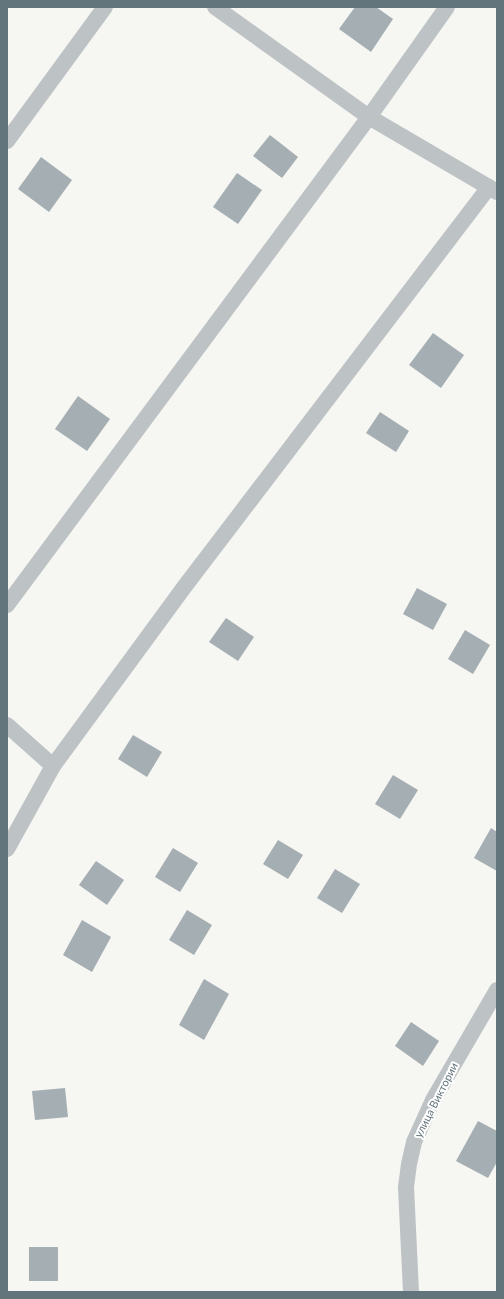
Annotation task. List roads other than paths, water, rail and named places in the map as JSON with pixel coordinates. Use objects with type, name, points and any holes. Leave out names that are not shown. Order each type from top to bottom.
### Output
[{"type":"street","points":[[7,141],[104,7]]},
{"type":"street","points":[[7,849],[53,766],[185,586],[493,190],[369,117],[215,7]]},
{"type":"street","points":[[7,605],[369,117],[448,7]]},
{"type":"street","points":[[7,725],[53,766]]},
{"type":"street","name":"улица Виктории","points":[[411,1292],[406,1187],[408,1164],[414,1142],[433,1100],[497,990]]}]
